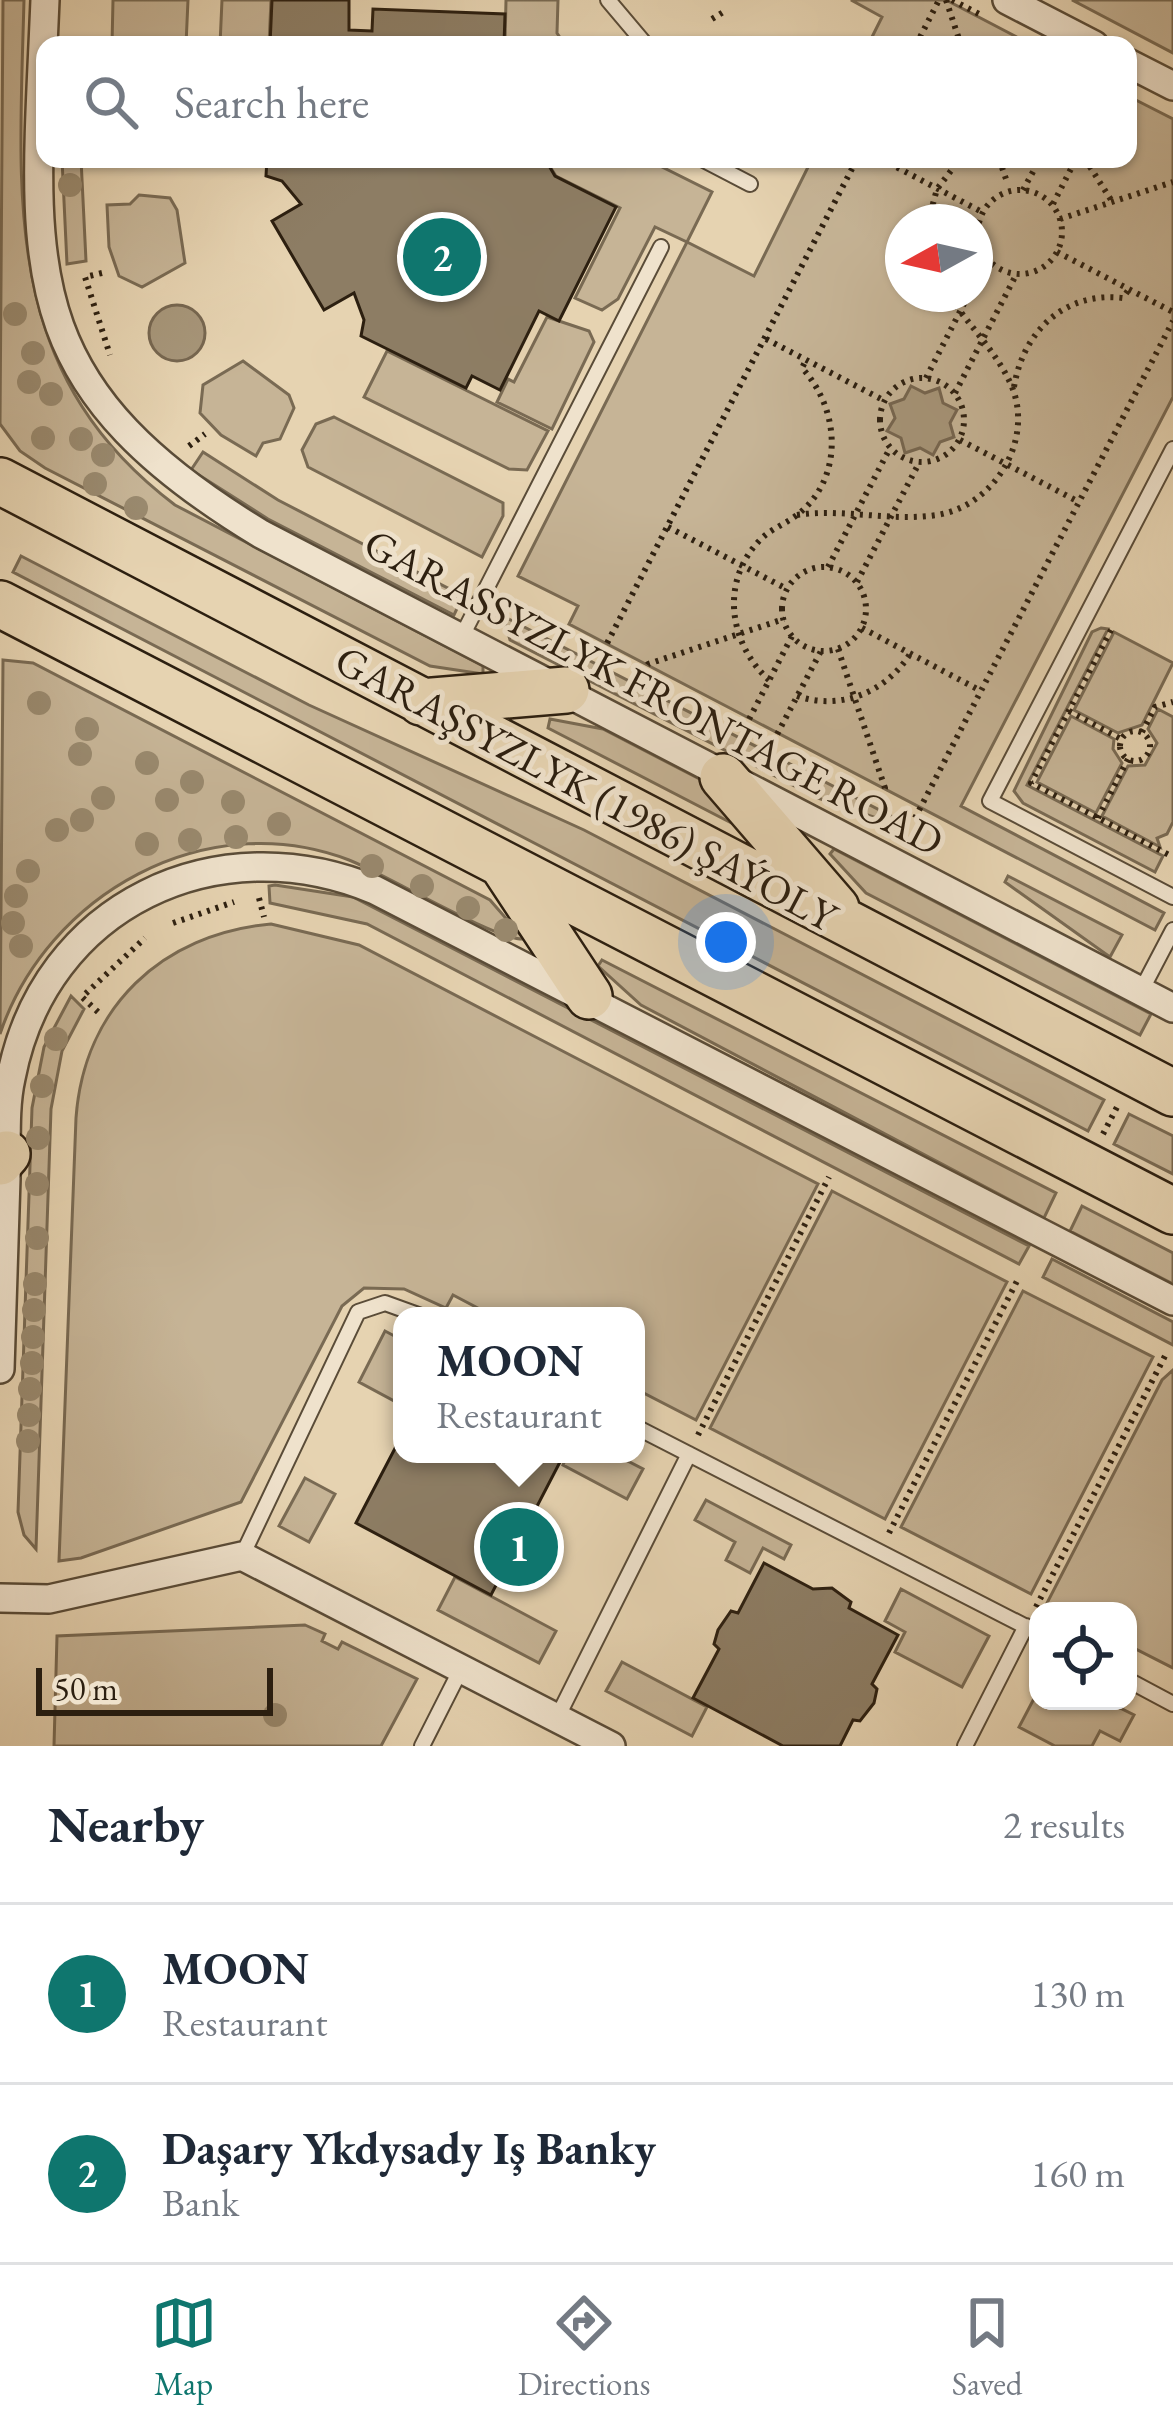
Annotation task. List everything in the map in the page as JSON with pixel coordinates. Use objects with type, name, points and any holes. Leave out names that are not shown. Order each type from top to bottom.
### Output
[{"type":"main road","name":"GARAŞSYZLYK (1986) ŞAÝOLY","points":[[0,482],[1173,1093]]},
{"type":"main road","points":[[0,604],[1173,1211]]},
{"type":"main road","points":[[421,702],[566,690]]},
{"type":"main road","points":[[723,777],[854,928]]},
{"type":"main road","points":[[503,864],[589,996]]},
{"type":"street","name":"GARASSYZLYK FRONTAGE ROAD","points":[[43,36],[45,0]]},
{"type":"street","points":[[1007,0],[1077,36]]},
{"type":"street","points":[[1137,68],[1173,86]]},
{"type":"street","name":"GARASSYZLYK FRONTAGE ROAD","points":[[38,168],[41,262],[64,337],[94,397],[151,458],[222,510],[723,777],[1173,1008]]},
{"type":"street","points":[[0,1369],[3,1158],[10,1080],[40,996],[84,939],[148,892],[210,870],[277,865],[318,870],[375,890],[1173,1300]]},
{"type":"street","points":[[0,1598],[49,1599],[242,1556],[611,1746]]},
{"type":"lane","points":[[608,0],[638,36]]},
{"type":"lane","points":[[719,168],[749,184]]},
{"type":"lane","points":[[461,638],[661,247]]},
{"type":"lane","points":[[1173,449],[990,801],[1173,897]]},
{"type":"lane","points":[[1141,991],[1173,930]]},
{"type":"lane","points":[[242,1556],[358,1312],[385,1303],[396,1307]]},
{"type":"lane","points":[[645,1432],[1029,1627]]},
{"type":"lane","points":[[557,1718],[689,1454]]},
{"type":"lane","points":[[964,1746],[1029,1634]]},
{"type":"lane","points":[[422,1746],[461,1669]]},
{"type":"lane","points":[[1137,1685],[1173,1704]]},
{"type":"path","points":[[921,36],[943,0]]},
{"type":"path","points":[[943,0],[957,36]]},
{"type":"path","points":[[712,19],[725,11]]},
{"type":"path","points":[[602,651],[852,168]]},
{"type":"path","points":[[897,168],[966,204]]},
{"type":"path","points":[[933,204],[937,189],[953,168]]},
{"type":"path","points":[[1002,168],[1006,179]]},
{"type":"path","points":[[989,204],[1023,190],[1035,168]]},
{"type":"path","points":[[1052,205],[1075,168]]},
{"type":"path","points":[[1088,168],[1113,202]]},
{"type":"path","points":[[1060,219],[1173,182]]},
{"type":"path","points":[[993,262],[1016,274],[1047,265],[1057,252],[1060,219],[1052,205],[1023,190]]},
{"type":"path","points":[[915,818],[1173,317],[1057,252]]},
{"type":"path","points":[[102,273],[85,277],[110,356]]},
{"type":"path","points":[[857,581],[828,566],[812,568],[787,589],[784,619],[792,636],[820,651],[838,649],[862,628],[866,612],[857,581],[919,463],[949,453],[960,440],[964,424],[955,393],[1016,274]]},
{"type":"path","points":[[797,515],[934,515],[966,505],[992,485],[1006,464],[1017,425],[1014,391],[1029,340],[1051,316],[1081,301],[1123,298],[1129,289]]},
{"type":"path","points":[[919,463],[890,448],[882,433],[885,400],[895,388],[926,378],[960,312],[1014,391]]},
{"type":"path","points":[[764,338],[885,400]]},
{"type":"path","points":[[769,680],[737,634],[734,602],[742,566],[770,530],[797,515],[826,475],[833,442],[822,394],[802,368],[806,360]]},
{"type":"path","points":[[926,378],[955,393]]},
{"type":"path","points":[[180,440],[190,447],[205,434]]},
{"type":"path","points":[[960,440],[1078,502]]},
{"type":"path","points":[[828,566],[890,448]]},
{"type":"path","points":[[667,526],[787,589]]},
{"type":"path","points":[[642,672],[648,664],[784,619]]},
{"type":"path","points":[[862,628],[981,691]]},
{"type":"path","points":[[1112,630],[1031,784],[1173,857]]},
{"type":"path","points":[[745,727],[792,636]]},
{"type":"path","points":[[838,649],[885,788],[879,799]]},
{"type":"path","points":[[773,742],[820,651]]},
{"type":"path","points":[[797,696],[824,701],[854,698],[886,682],[910,654]]},
{"type":"path","points":[[1070,711],[1121,739],[1142,732],[1155,707],[1173,701]]},
{"type":"path","points":[[1121,739],[1121,753],[1137,761],[1148,753],[1150,743],[1142,732]]},
{"type":"path","points":[[1098,818],[1128,759]]},
{"type":"path","points":[[173,923],[260,898],[264,917]]},
{"type":"path","points":[[98,1012],[82,997],[145,938]]},
{"type":"path","points":[[1101,1137],[1117,1107]]},
{"type":"path","points":[[689,1454],[829,1177]]},
{"type":"path","points":[[879,1552],[1018,1279]]},
{"type":"path","points":[[1045,1602],[1166,1354]]},
{"type":"shaded area","points":[[3,0],[24,0],[21,144],[23,212],[32,277],[49,339],[77,398],[118,454],[175,505],[483,666],[483,674],[430,666],[45,468],[20,451],[0,424]]},
{"type":"shaded area","points":[[113,0],[188,0],[186,36],[112,36]]},
{"type":"shaded area","points":[[222,0],[271,0],[269,36],[220,36]]},
{"type":"shaded area","points":[[506,0],[558,0],[559,36],[505,36]]},
{"type":"shaded area","points":[[851,0],[946,0],[1015,36],[872,36],[882,17]]},
{"type":"shaded area","points":[[1072,0],[1173,0],[1173,53]]},
{"type":"shaded area","points":[[1137,101],[1173,119],[1173,397],[961,806],[1164,913],[1155,930],[569,624],[578,606],[518,576],[687,242],[754,276],[808,168],[1137,168]]},
{"type":"shaded area","points":[[62,168],[81,168],[86,261],[67,264]]},
{"type":"shaded area","points":[[551,168],[664,168],[712,192],[687,242],[655,227],[618,299],[602,310],[575,298],[620,208],[556,176]]},
{"type":"shaded area","points":[[139,195],[170,198],[177,210],[185,263],[142,287],[119,276],[109,247],[107,205],[130,204]]},
{"type":"shaded area","points":[[177,305],[197,313],[205,333],[197,353],[177,361],[157,353],[149,333],[157,313]]},
{"type":"shaded area","points":[[547,317],[589,331],[594,342],[552,429],[497,402],[508,379],[514,382]]},
{"type":"shaded area","points":[[387,351],[548,431],[527,470],[509,469],[364,397]]},
{"type":"shaded area","points":[[243,361],[289,395],[294,408],[280,439],[263,443],[256,456],[221,435],[200,413],[203,385]]},
{"type":"shaded area","points":[[911,386],[925,393],[939,388],[943,403],[957,410],[950,423],[954,437],[940,442],[933,455],[920,448],[905,453],[901,438],[887,431],[895,418],[890,404],[904,399]]},
{"type":"shaded area","points":[[334,417],[503,503],[503,516],[482,557],[308,467],[302,450],[316,424]]},
{"type":"shaded area","points":[[203,452],[278,500],[463,596],[454,615],[268,519],[191,470]]},
{"type":"shaded area","points":[[21,556],[309,705],[584,830],[1104,1100],[1088,1131],[13,572]]},
{"type":"shaded area","points":[[503,616],[891,816],[888,822],[818,798],[510,640]]},
{"type":"shaded area","points":[[1108,629],[1027,785],[1163,856],[1155,872],[1023,803],[1014,791],[1092,632]]},
{"type":"shaded area","points":[[1114,632],[1173,663],[1142,725],[1118,733],[1074,710]]},
{"type":"shaded area","points":[[3,660],[33,663],[490,900],[524,939],[491,930],[349,860],[295,846],[241,844],[188,854],[138,874],[93,903],[54,940],[23,984],[0,1034]]},
{"type":"shaded area","points":[[1158,709],[1173,717],[1173,822],[1167,834],[1157,838],[1160,847],[1102,816],[1128,766],[1145,765],[1157,743],[1148,729]]},
{"type":"shaded area","points":[[1071,716],[1114,739],[1113,749],[1122,763],[1096,813],[1037,782]]},
{"type":"shaded area","points":[[550,719],[603,729],[713,786],[743,829],[548,728]]},
{"type":"shaded area","points":[[834,849],[1151,1014],[1140,1035],[866,893],[830,854]]},
{"type":"shaded area","points":[[1008,876],[1122,935],[1110,957],[1005,882]]},
{"type":"shaded area","points":[[269,886],[353,897],[1029,1246],[1019,1264],[367,924],[270,903]]},
{"type":"shaded area","points":[[271,924],[359,945],[818,1184],[696,1420],[645,1394],[645,1307],[476,1307],[453,1295],[444,1307],[404,1289],[364,1288],[342,1306],[241,1502],[81,1558],[59,1561],[76,1118],[82,1078],[112,1010],[136,983],[196,943]]},
{"type":"shaded area","points":[[602,960],[1056,1193],[1044,1218],[641,1005],[598,966]]},
{"type":"shaded area","points":[[71,996],[84,1009],[62,1051],[51,1109],[36,1549],[24,1535],[18,1512],[32,1108],[44,1047]]},
{"type":"shaded area","points":[[1129,1114],[1173,1136],[1173,1174],[1114,1144]]},
{"type":"shaded area","points":[[832,1191],[1007,1282],[885,1519],[710,1428]]},
{"type":"shaded area","points":[[1082,1206],[1173,1253],[1173,1284],[1070,1231]]},
{"type":"shaded area","points":[[1052,1259],[1173,1322],[1173,1345],[1043,1277]]},
{"type":"shaded area","points":[[1023,1291],[1153,1357],[1031,1594],[901,1527]]},
{"type":"shaded area","points":[[385,1331],[393,1335],[393,1400],[359,1382]]},
{"type":"shaded area","points":[[1173,1370],[1173,1668],[1137,1650],[1137,1602],[1048,1602],[1162,1380]]},
{"type":"shaded area","points":[[631,1463],[643,1469],[627,1499],[563,1465]]},
{"type":"shaded area","points":[[305,1478],[335,1494],[309,1542],[279,1526]]},
{"type":"shaded area","points":[[706,1500],[791,1545],[784,1559],[763,1548],[750,1573],[726,1560],[735,1542],[695,1520]]},
{"type":"shaded area","points":[[455,1577],[556,1631],[539,1663],[438,1610]]},
{"type":"shaded area","points":[[901,1589],[989,1636],[962,1687],[895,1652],[905,1632],[885,1621]]},
{"type":"shaded area","points":[[305,1625],[325,1634],[322,1641],[338,1649],[342,1642],[417,1679],[381,1746],[54,1746],[57,1636]]},
{"type":"shaded area","points":[[622,1662],[707,1707],[692,1736],[606,1691]]},
{"type":"shaded area","points":[[1029,1708],[1124,1710],[1134,1715],[1120,1741],[1100,1731],[1092,1746],[1055,1746],[1019,1727]]},
{"type":"building","points":[[272,0],[349,0],[349,30],[372,31],[373,9],[505,14],[504,36],[270,36]]},
{"type":"building","points":[[266,168],[550,168],[555,176],[616,207],[559,321],[539,311],[500,390],[472,376],[466,388],[361,336],[364,320],[354,293],[324,310],[272,221],[301,204],[282,181],[266,176]]},
{"type":"building","points":[[393,1452],[393,1463],[559,1463],[491,1595],[356,1523]]},
{"type":"building","points":[[764,1563],[813,1589],[832,1588],[851,1602],[849,1608],[898,1635],[872,1684],[877,1689],[874,1703],[860,1721],[853,1720],[840,1746],[783,1746],[693,1698],[719,1649],[714,1644],[718,1630],[731,1611],[738,1613]]},
{"type":"place","name":"Daşary Ykdysady Iş Banky","points":[[442,257]]},
{"type":"place","name":"MOON","points":[[519,1547]]}]
